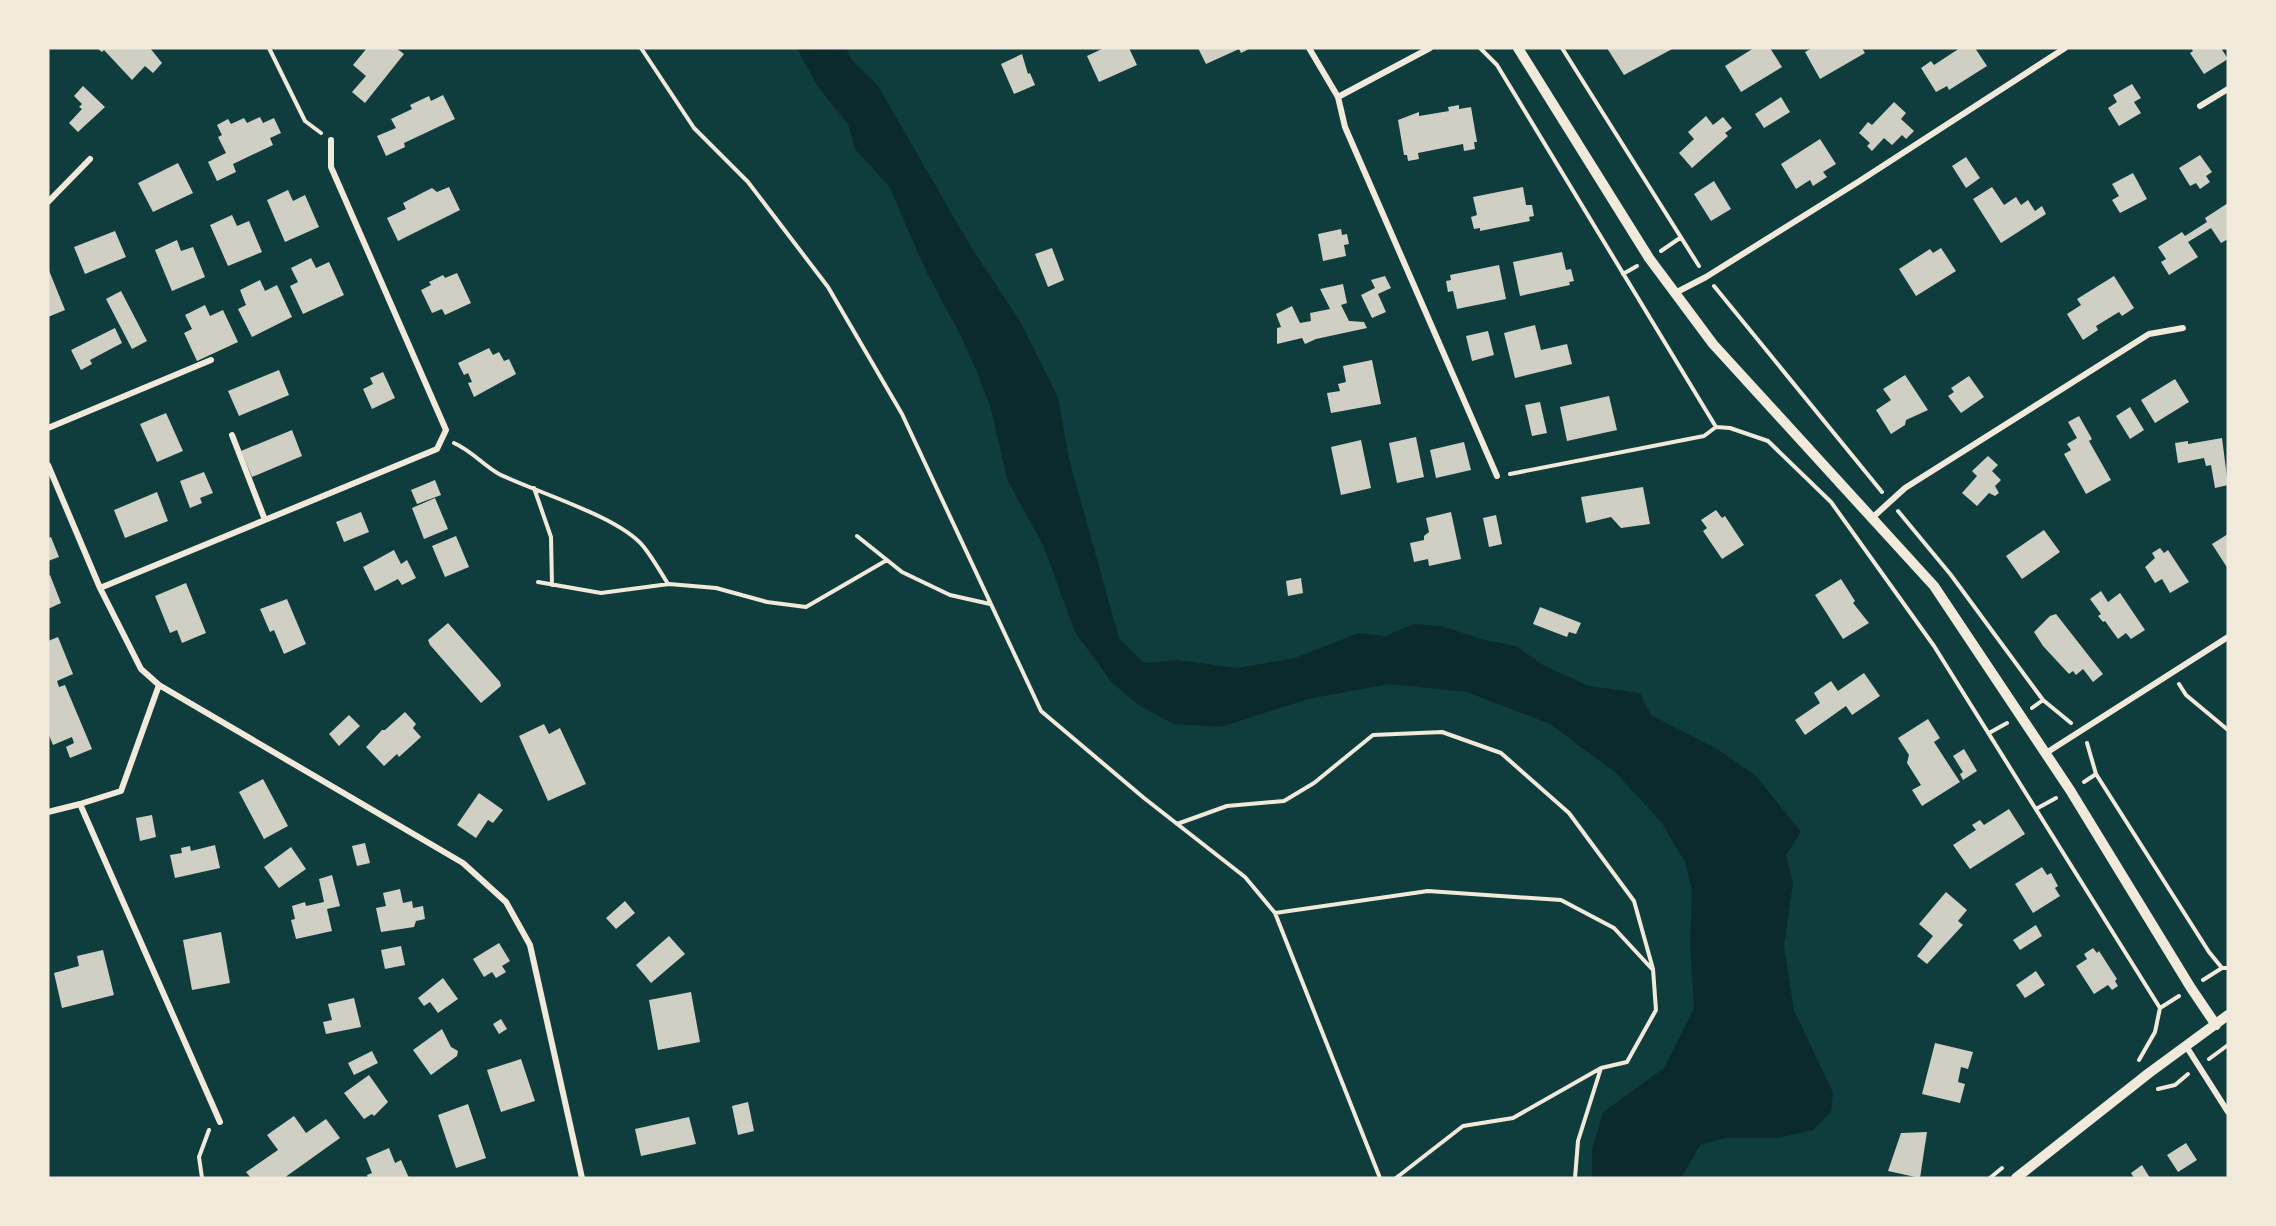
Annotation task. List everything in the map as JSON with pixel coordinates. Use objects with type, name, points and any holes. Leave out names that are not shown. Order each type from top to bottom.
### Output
[{"type":"street","points":[[1309,48],[1338,97],[1346,127],[1497,476]]},
{"type":"street","points":[[1338,97],[1430,48]]},
{"type":"street","points":[[1518,48],[1649,258],[1713,344],[1934,586],[2046,753],[2216,1025]]},
{"type":"street","points":[[1674,293],[1706,277],[1858,182],[2065,48]]},
{"type":"street","points":[[2200,106],[2228,89]]},
{"type":"street","points":[[99,588],[437,449],[446,430],[331,167],[331,140]]},
{"type":"street","points":[[48,202],[90,159]]},
{"type":"street","points":[[1872,518],[1905,488],[2149,334],[2183,328]]},
{"type":"street","points":[[48,428],[211,360]]},
{"type":"street","points":[[232,435],[265,520]]},
{"type":"street","points":[[48,465],[99,588],[141,669],[159,685],[463,863],[506,902],[530,945],[582,1178]]},
{"type":"street","points":[[2046,753],[2228,637]]},
{"type":"street","points":[[48,812],[122,791],[159,685]]},
{"type":"street","points":[[80,804],[220,1122]]},
{"type":"street","points":[[2016,1178],[2149,1073],[2228,1016]]},
{"type":"street","points":[[2186,1046],[2228,1112]]},
{"type":"path","points":[[269,48],[305,122],[331,140]]},
{"type":"path","points":[[641,48],[694,128],[748,182],[828,287],[903,414],[1041,711],[1177,824],[1245,877],[1275,913],[1380,1178]]},
{"type":"path","points":[[1480,48],[1497,65],[1716,427]]},
{"type":"path","points":[[1497,476],[1704,435],[1716,427],[1730,428],[1768,441],[1831,502],[1934,646],[2160,1008],[2155,1032],[2139,1059],[2160,1088]]},
{"type":"path","points":[[442,438],[471,451],[498,473],[534,487],[619,528],[642,544],[669,584]]},
{"type":"path","points":[[534,487],[551,537],[552,585]]},
{"type":"path","points":[[857,536],[902,572],[950,595],[991,604]]},
{"type":"path","points":[[538,582],[601,593],[669,584],[716,588],[767,602],[806,607],[887,560]]},
{"type":"path","points":[[2172,673],[2186,695],[2228,730]]},
{"type":"path","points":[[1177,824],[1227,806],[1284,801],[1314,783],[1373,735],[1442,732],[1501,753],[1569,813],[1634,901],[1653,969],[1656,1010],[1627,1062],[1601,1068],[1513,1118],[1463,1126],[1396,1178]]},
{"type":"path","points":[[1275,913],[1428,891],[1561,900],[1614,928],[1653,969]]},
{"type":"path","points":[[2151,1095],[2160,1088],[2175,1085],[2228,1045]]},
{"type":"path","points":[[1575,1178],[1578,1141],[1601,1068]]},
{"type":"path","points":[[202,1178],[199,1157],[204,1139],[210,1128],[220,1122]]},
{"type":"water","points":[[797,48],[846,48],[851,59],[878,86],[971,247],[1020,321],[1058,397],[1069,459],[1119,638],[1144,663],[1177,660],[1238,668],[1295,658],[1359,633],[1385,636],[1414,624],[1441,626],[1485,640],[1516,646],[1543,665],[1589,686],[1640,693],[1651,715],[1719,750],[1756,776],[1801,832],[1786,855],[1793,883],[1784,946],[1794,1010],[1833,1093],[1831,1112],[1813,1130],[1778,1138],[1725,1138],[1700,1145],[1681,1178],[1592,1178],[1592,1150],[1603,1112],[1664,1068],[1694,1008],[1690,944],[1692,891],[1685,862],[1662,823],[1615,772],[1550,724],[1467,692],[1389,684],[1308,699],[1221,727],[1174,724],[1140,706],[1112,683],[1075,632],[1043,545],[1007,479],[991,409],[976,370],[961,336],[926,271],[889,186],[855,149],[848,124],[818,87]]},
{"type":"building","points":[[97,48],[150,48],[162,63],[153,73],[145,66],[132,80],[104,50],[102,52]]},
{"type":"building","points":[[367,48],[396,48],[404,54],[365,103],[352,92],[366,76],[353,65]]},
{"type":"building","points":[[1104,48],[1129,48],[1137,65],[1099,82],[1087,56]]},
{"type":"building","points":[[1198,48],[1251,48],[1241,53],[1239,49],[1206,64]]},
{"type":"building","points":[[1607,48],[1674,48],[1624,75]]},
{"type":"building","points":[[1754,48],[1770,48],[1782,67],[1741,92],[1725,66]]},
{"type":"building","points":[[1812,48],[1862,48],[1865,53],[1820,79],[1805,52]]},
{"type":"building","points":[[1960,48],[1975,48],[1987,66],[1949,90],[1947,86],[1936,92],[1921,68],[1931,61],[1934,65]]},
{"type":"building","points":[[2191,48],[2221,48],[2228,59],[2204,74],[2190,53],[2193,51]]},
{"type":"building","points":[[1022,54],[1028,74],[1030,73],[1035,85],[1014,94],[1001,64]]},
{"type":"building","points":[[2132,84],[2141,98],[2134,102],[2141,113],[2119,126],[2108,108],[2117,102],[2113,95]]},
{"type":"building","points":[[83,86],[105,107],[78,132],[69,123],[82,109],[79,107],[82,104],[74,96]]},
{"type":"building","points":[[443,95],[455,119],[404,143],[405,147],[386,156],[377,136],[396,128],[391,119],[412,109],[410,105],[429,96],[431,101]]},
{"type":"building","points":[[1781,97],[1790,112],[1764,128],[1755,114]]},
{"type":"building","points":[[1894,102],[1906,113],[1901,119],[1914,131],[1906,139],[1902,135],[1892,145],[1884,138],[1872,151],[1867,146],[1870,143],[1859,133],[1868,122],[1872,125]]},
{"type":"building","points":[[1459,105],[1459,109],[1471,107],[1477,142],[1474,142],[1475,149],[1464,151],[1463,144],[1418,153],[1419,159],[1408,161],[1407,155],[1404,155],[1398,120],[1419,112],[1419,116],[1449,111],[1448,107]]},
{"type":"building","points":[[1706,116],[1713,125],[1723,117],[1732,128],[1725,133],[1728,136],[1692,168],[1679,153],[1694,139],[1688,132]]},
{"type":"building","points":[[260,117],[263,123],[274,118],[281,133],[270,138],[273,145],[233,164],[236,172],[217,181],[208,162],[226,153],[218,137],[222,135],[217,125],[228,119],[231,124],[244,118],[247,123]]},
{"type":"building","points":[[1820,139],[1836,164],[1823,172],[1827,177],[1813,186],[1810,180],[1796,189],[1781,164]]},
{"type":"building","points":[[2200,155],[2212,172],[2206,176],[2210,182],[2200,189],[2196,183],[2190,186],[2179,168]]},
{"type":"building","points":[[1966,157],[1980,178],[1966,188],[1952,166]]},
{"type":"building","points":[[178,163],[193,193],[153,212],[138,183]]},
{"type":"building","points":[[2133,173],[2147,199],[2120,213],[2112,200],[2119,196],[2112,184]]},
{"type":"building","points":[[1714,181],[1731,209],[1711,221],[1694,194]]},
{"type":"building","points":[[449,187],[460,210],[398,241],[387,218],[406,209],[403,203],[432,188],[437,192]]},
{"type":"building","points":[[1523,187],[1526,205],[1532,205],[1534,216],[1529,217],[1530,221],[1480,231],[1480,228],[1474,229],[1471,217],[1477,215],[1473,197]]},
{"type":"building","points":[[1992,187],[2004,205],[2016,197],[2021,205],[2028,200],[2035,211],[2042,206],[2046,214],[2001,243],[1973,199]]},
{"type":"building","points":[[288,190],[293,201],[305,195],[319,227],[285,242],[267,200]]},
{"type":"building","points":[[2228,203],[2228,239],[2221,243],[2211,228],[2188,242],[2198,257],[2169,275],[2161,262],[2166,259],[2158,247],[2182,232],[2185,236],[2207,222],[2205,218]]},
{"type":"building","points":[[232,215],[237,226],[249,221],[262,252],[228,266],[210,225]]},
{"type":"building","points":[[1341,229],[1342,235],[1347,234],[1349,244],[1344,245],[1346,256],[1323,261],[1318,234]]},
{"type":"building","points":[[115,231],[126,257],[85,274],[74,247]]},
{"type":"building","points":[[177,240],[181,251],[193,247],[205,277],[172,291],[155,250]]},
{"type":"building","points":[[1052,248],[1064,280],[1048,287],[1035,254]]},
{"type":"building","points":[[1941,248],[1956,271],[1916,296],[1899,269],[1930,249],[1933,253]]},
{"type":"building","points":[[1562,252],[1566,270],[1571,269],[1574,281],[1569,282],[1570,285],[1520,296],[1513,262]]},
{"type":"building","points":[[311,258],[316,268],[329,262],[344,295],[303,314],[290,286],[298,282],[291,268]]},
{"type":"building","points":[[1499,265],[1506,299],[1457,309],[1453,291],[1448,292],[1446,281],[1451,280],[1450,275]]},
{"type":"building","points":[[48,268],[65,310],[48,317]]},
{"type":"building","points":[[457,273],[471,303],[445,315],[442,309],[432,313],[421,290],[431,285],[429,282],[443,275],[445,278]]},
{"type":"building","points":[[1385,276],[1391,288],[1378,294],[1386,312],[1372,318],[1361,295],[1375,288],[1371,280]]},
{"type":"building","points":[[2114,276],[2134,308],[2122,316],[2119,312],[2096,326],[2098,330],[2083,340],[2067,314],[2081,305],[2077,299]]},
{"type":"building","points":[[260,280],[265,291],[277,285],[292,317],[252,337],[238,309],[246,305],[240,290]]},
{"type":"building","points":[[1343,284],[1347,303],[1341,305],[1349,321],[1364,322],[1367,328],[1316,339],[1305,344],[1302,338],[1277,344],[1277,328],[1281,327],[1276,314],[1292,306],[1300,323],[1311,321],[1310,313],[1330,309],[1320,289]]},
{"type":"building","points":[[121,291],[147,341],[132,349],[106,299]]},
{"type":"building","points":[[205,305],[210,316],[223,310],[238,342],[197,361],[184,333],[192,329],[185,315]]},
{"type":"building","points":[[1535,325],[1541,350],[1567,344],[1572,364],[1515,378],[1504,333]]},
{"type":"building","points":[[115,328],[122,343],[90,360],[92,364],[81,370],[71,350]]},
{"type":"building","points":[[1488,331],[1494,355],[1472,361],[1466,336]]},
{"type":"building","points":[[489,348],[493,355],[499,352],[504,361],[509,359],[516,374],[474,397],[468,383],[472,382],[468,373],[464,375],[458,363]]},
{"type":"building","points":[[1372,360],[1381,404],[1331,413],[1327,393],[1340,391],[1338,384],[1346,382],[1343,366]]},
{"type":"building","points":[[279,370],[289,395],[239,416],[228,391]]},
{"type":"building","points":[[383,372],[395,398],[372,409],[363,389],[373,384],[370,378]]},
{"type":"building","points":[[1905,375],[1928,410],[1906,420],[1905,425],[1891,434],[1876,410],[1891,400],[1883,389]]},
{"type":"building","points":[[1969,376],[1984,397],[1961,413],[1948,396],[1954,392],[1951,388]]},
{"type":"building","points":[[2175,379],[2189,402],[2155,423],[2141,400]]},
{"type":"building","points":[[1609,396],[1617,430],[1567,441],[1560,407]]},
{"type":"building","points":[[1540,402],[1547,433],[1532,436],[1525,405]]},
{"type":"building","points":[[2130,407],[2144,430],[2130,439],[2116,416]]},
{"type":"building","points":[[166,413],[183,451],[157,462],[140,424]]},
{"type":"building","points":[[2079,416],[2092,439],[2089,441],[2111,480],[2086,494],[2064,454],[2071,450],[2067,444],[2077,438],[2068,422]]},
{"type":"building","points":[[292,430],[302,456],[252,477],[241,451]]},
{"type":"building","points":[[1416,437],[1424,477],[1397,483],[1389,443]]},
{"type":"building","points":[[2222,438],[2228,485],[2215,488],[2211,465],[2206,466],[2204,458],[2178,463],[2175,443],[2188,441],[2188,444]]},
{"type":"building","points":[[1361,440],[1371,488],[1341,495],[1331,447]]},
{"type":"building","points":[[1464,442],[1471,470],[1436,478],[1430,450]]},
{"type":"building","points":[[1988,456],[1998,465],[1992,471],[2001,480],[1995,486],[1999,493],[1995,496],[1989,493],[1977,506],[1962,493],[1977,476],[1972,471]]},
{"type":"building","points":[[204,472],[213,493],[200,498],[202,503],[190,508],[180,481]]},
{"type":"building","points":[[435,480],[441,495],[417,504],[411,490]]},
{"type":"building","points":[[1643,487],[1650,524],[1621,528],[1611,517],[1586,523],[1581,497]]},
{"type":"building","points":[[157,492],[168,521],[125,538],[114,510]]},
{"type":"building","points":[[435,498],[448,529],[424,539],[412,508]]},
{"type":"building","points":[[1716,510],[1722,518],[1725,516],[1744,545],[1722,559],[1703,531],[1707,528],[1701,520]]},
{"type":"building","points":[[361,512],[369,532],[344,542],[336,522]]},
{"type":"building","points":[[1451,512],[1461,559],[1429,566],[1428,559],[1414,562],[1410,543],[1424,540],[1424,536],[1429,532],[1426,518]]},
{"type":"building","points":[[1496,515],[1502,544],[1489,547],[1483,518]]},
{"type":"building","points":[[2044,530],[2060,552],[2022,579],[2006,556]]},
{"type":"building","points":[[2228,534],[2228,569],[2212,544]]},
{"type":"building","points":[[456,536],[469,567],[445,577],[432,546]]},
{"type":"building","points":[[51,537],[59,557],[48,561],[48,538]]},
{"type":"building","points":[[2160,548],[2164,553],[2168,550],[2189,582],[2170,593],[2162,579],[2155,583],[2145,567],[2155,558],[2152,553]]},
{"type":"building","points":[[394,550],[401,564],[407,560],[416,578],[402,585],[398,579],[375,591],[363,567]]},
{"type":"building","points":[[50,575],[61,603],[48,609],[48,576]]},
{"type":"building","points":[[1301,578],[1303,593],[1288,596],[1286,581]]},
{"type":"building","points":[[1841,579],[1855,601],[1853,603],[1869,623],[1843,639],[1815,595]]},
{"type":"building","points":[[186,583],[206,633],[182,643],[177,630],[170,633],[155,596]]},
{"type":"building","points":[[2101,591],[2108,602],[2120,593],[2145,630],[2131,639],[2126,633],[2118,639],[2105,621],[2103,622],[2098,616],[2101,614],[2090,599]]},
{"type":"building","points":[[287,599],[306,644],[284,654],[274,630],[270,632],[260,609]]},
{"type":"building","points":[[1540,607],[1581,623],[1576,634],[1569,632],[1567,637],[1533,624]]},
{"type":"building","points":[[2056,614],[2103,674],[2093,682],[2083,669],[2076,675],[2073,671],[2069,674],[2043,646],[2034,632],[2050,616]]},
{"type":"building","points":[[448,623],[500,682],[501,686],[481,703],[430,645],[428,640]]},
{"type":"building","points":[[58,637],[73,674],[57,681],[59,687],[65,685],[92,749],[70,758],[66,747],[74,743],[72,737],[53,745],[48,733],[48,641]]},
{"type":"building","points":[[1864,673],[1880,696],[1852,715],[1846,706],[1805,735],[1795,720],[1820,703],[1814,693],[1831,681],[1838,691]]},
{"type":"building","points":[[405,712],[416,724],[413,728],[421,737],[399,757],[397,754],[384,766],[366,747],[382,730],[385,730]]},
{"type":"building","points":[[349,715],[360,726],[339,746],[329,734]]},
{"type":"building","points":[[1928,719],[1940,738],[1934,742],[1960,782],[1922,806],[1912,790],[1921,785],[1907,763],[1909,755],[1898,738]]},
{"type":"building","points":[[544,724],[549,734],[560,728],[586,784],[548,801],[519,736]]},
{"type":"building","points":[[1964,749],[1977,771],[1963,780],[1960,774],[1963,772],[1953,756]]},
{"type":"building","points":[[263,779],[288,826],[264,839],[239,792]]},
{"type":"building","points":[[479,793],[503,810],[493,823],[488,820],[476,838],[457,825]]},
{"type":"building","points":[[2009,809],[2025,834],[1970,869],[1953,845],[1976,830],[1972,825],[1980,820],[1984,825]]},
{"type":"building","points":[[152,815],[156,837],[140,841],[136,818]]},
{"type":"building","points":[[365,843],[370,863],[357,866],[352,846]]},
{"type":"building","points":[[215,845],[220,868],[175,878],[170,855],[182,853],[181,848],[190,846],[191,851]]},
{"type":"building","points":[[291,847],[306,869],[279,888],[264,867]]},
{"type":"building","points":[[2042,867],[2047,875],[2051,873],[2060,896],[2033,913],[2015,884]]},
{"type":"building","points":[[332,875],[340,906],[327,909],[332,931],[296,939],[291,920],[295,919],[292,906],[305,902],[306,906],[324,902],[319,879]]},
{"type":"building","points":[[400,889],[403,903],[412,901],[413,908],[423,906],[425,919],[416,921],[414,927],[381,932],[376,908],[386,906],[383,893]]},
{"type":"building","points":[[1946,892],[1967,910],[1958,921],[1963,925],[1927,964],[1917,956],[1933,936],[1919,924]]},
{"type":"building","points":[[625,901],[635,913],[616,929],[606,918]]},
{"type":"building","points":[[2036,925],[2042,936],[2020,950],[2013,940]]},
{"type":"building","points":[[221,932],[230,983],[192,990],[183,940]]},
{"type":"building","points":[[669,936],[685,954],[651,983],[636,965]]},
{"type":"building","points":[[499,943],[510,961],[502,966],[506,972],[496,978],[492,972],[484,977],[473,959]]},
{"type":"building","points":[[401,946],[405,965],[385,969],[381,950]]},
{"type":"building","points":[[2093,948],[2097,953],[2099,951],[2117,979],[2115,981],[2118,986],[2112,990],[2108,985],[2094,994],[2076,966],[2087,959],[2084,954]]},
{"type":"building","points":[[103,950],[114,995],[62,1008],[54,973],[79,966],[77,956]]},
{"type":"building","points":[[2036,971],[2045,985],[2025,998],[2016,985]]},
{"type":"building","points":[[443,978],[458,999],[438,1013],[430,1002],[424,1006],[418,998]]},
{"type":"building","points":[[691,992],[700,1042],[658,1050],[649,1000]]},
{"type":"building","points":[[354,998],[361,1027],[326,1034],[323,1022],[332,1020],[328,1004]]},
{"type":"building","points":[[501,1019],[507,1029],[499,1034],[493,1024]]},
{"type":"building","points":[[442,1029],[451,1047],[458,1051],[457,1056],[431,1075],[413,1050]]},
{"type":"building","points":[[1935,1043],[1973,1052],[1968,1069],[1961,1067],[1958,1082],[1965,1084],[1960,1103],[1922,1094]]},
{"type":"building","points":[[372,1051],[378,1063],[354,1075],[348,1063]]},
{"type":"building","points":[[521,1059],[535,1101],[501,1112],[487,1070]]},
{"type":"building","points":[[369,1075],[388,1102],[374,1116],[372,1114],[364,1119],[344,1093]]},
{"type":"building","points":[[748,1102],[754,1131],[738,1135],[732,1106]]},
{"type":"building","points":[[468,1104],[486,1158],[456,1168],[438,1115]]},
{"type":"building","points":[[294,1116],[306,1133],[326,1119],[340,1138],[284,1178],[251,1178],[246,1172],[278,1150],[267,1135]]},
{"type":"building","points":[[689,1117],[696,1144],[641,1156],[635,1129]]},
{"type":"building","points":[[1927,1132],[1920,1178],[1888,1171],[1901,1133]]},
{"type":"building","points":[[2186,1143],[2197,1160],[2178,1172],[2167,1155]]},
{"type":"building","points":[[389,1148],[395,1163],[401,1160],[409,1178],[368,1178],[367,1175],[372,1173],[366,1158]]},
{"type":"building","points":[[2142,1165],[2150,1178],[2134,1178],[2131,1173]]}]
